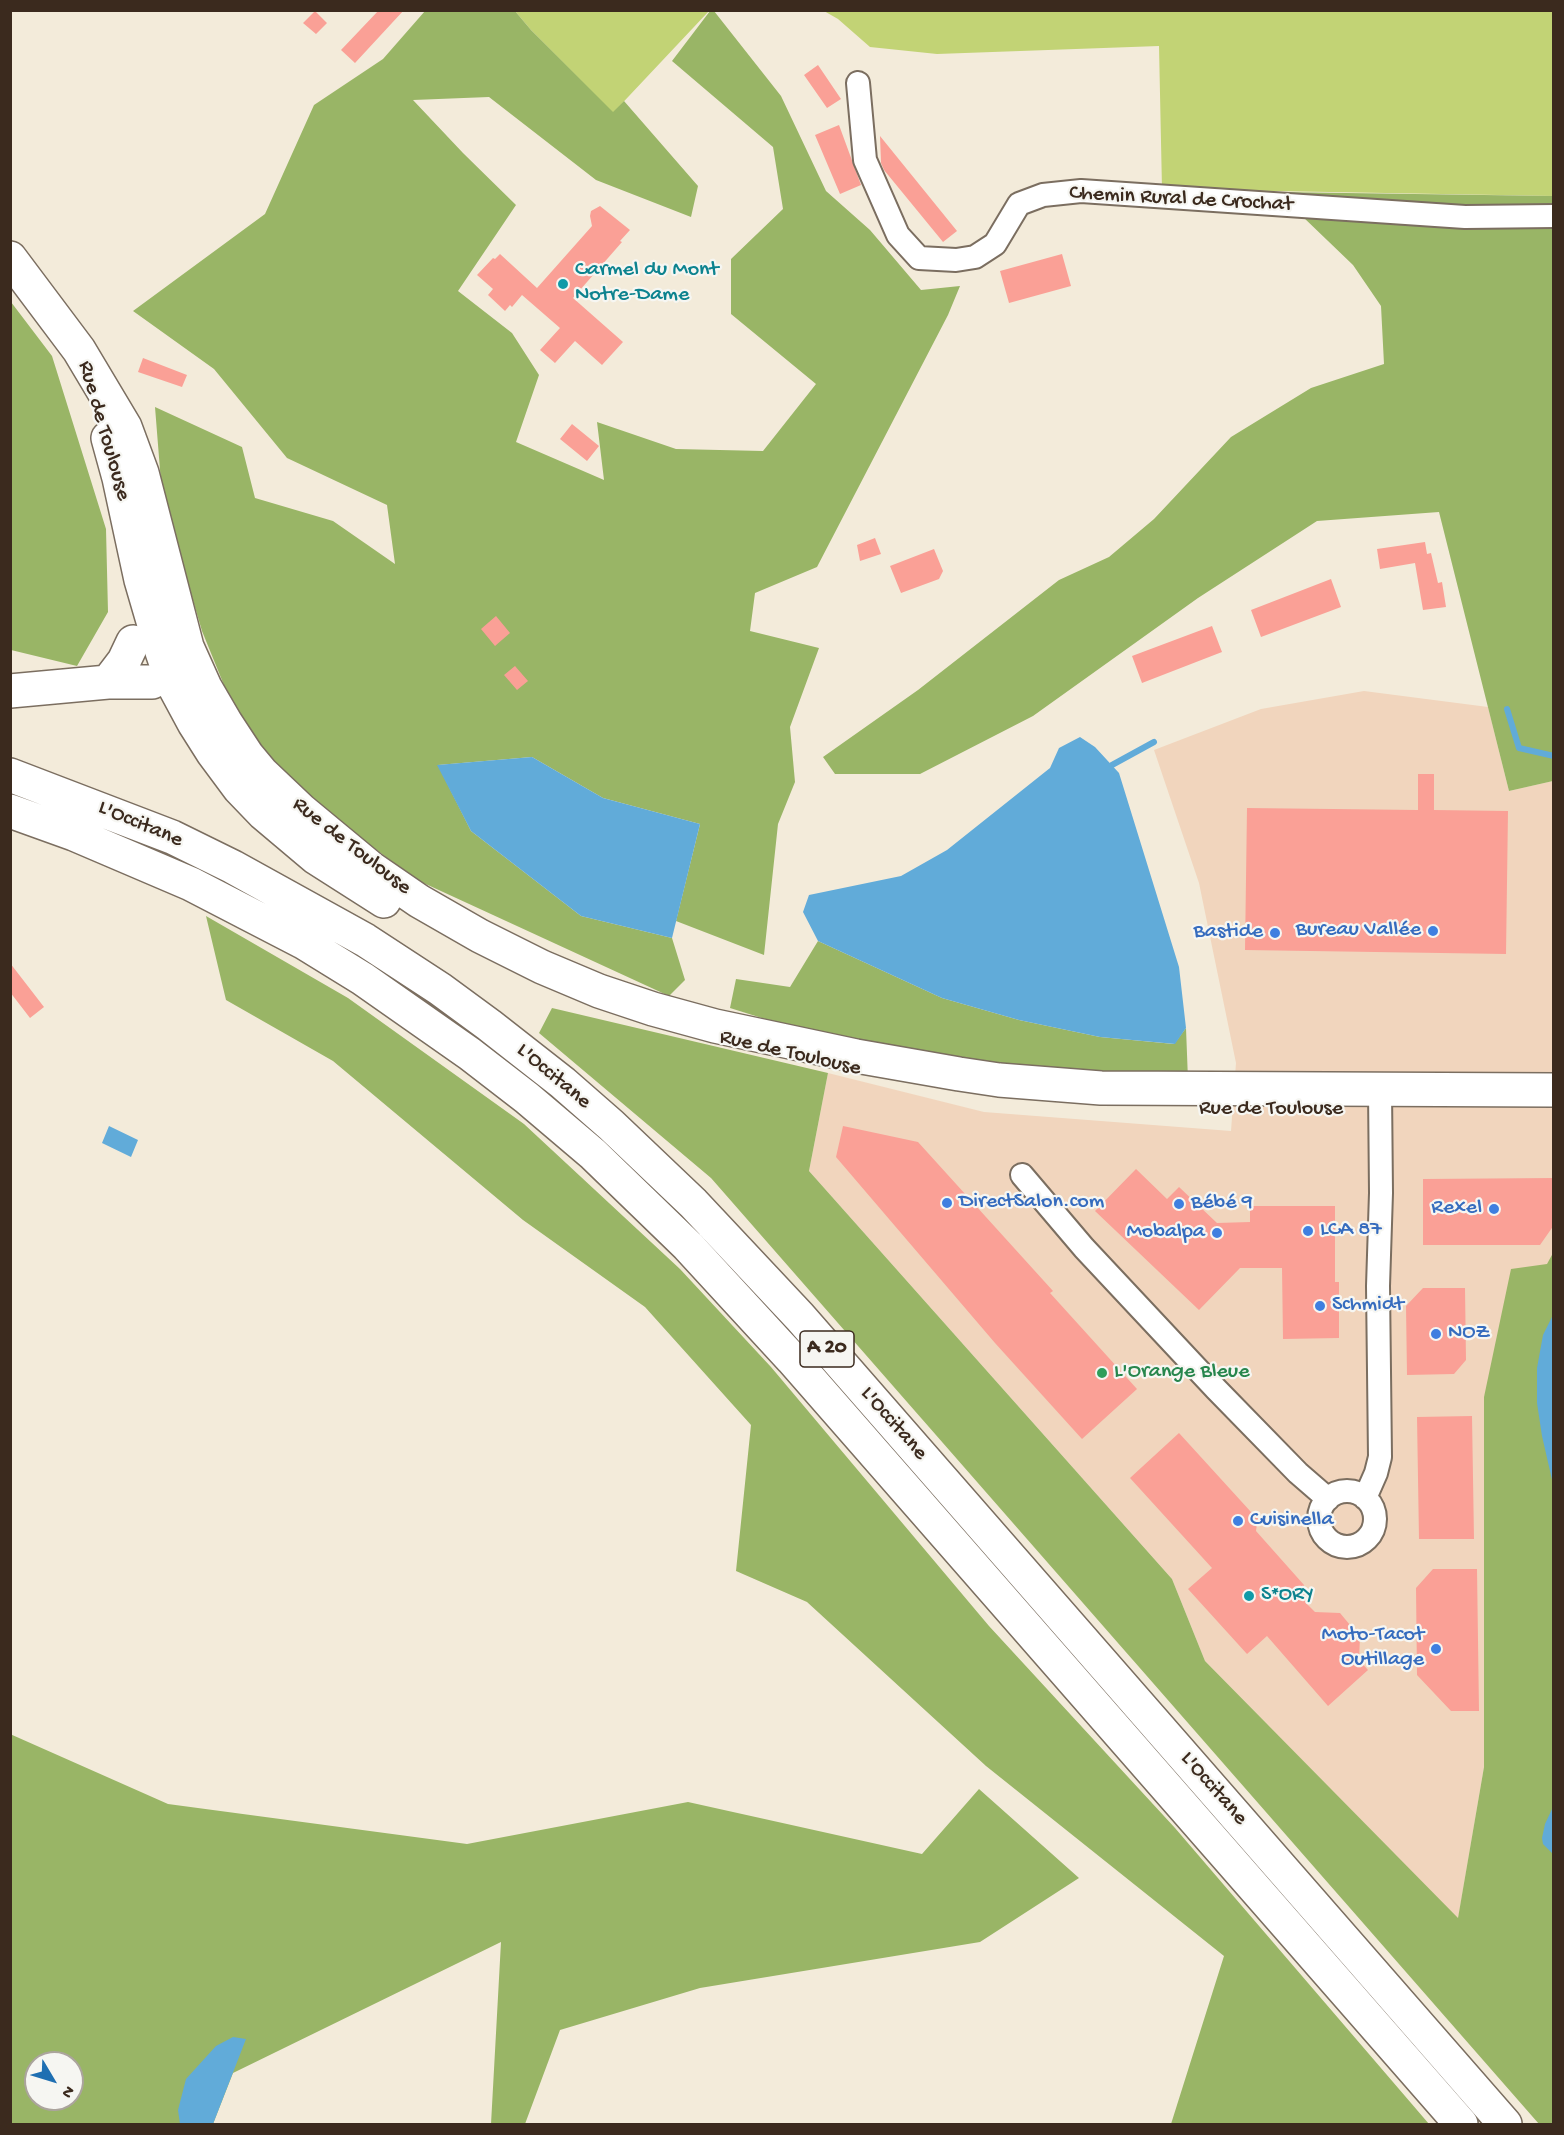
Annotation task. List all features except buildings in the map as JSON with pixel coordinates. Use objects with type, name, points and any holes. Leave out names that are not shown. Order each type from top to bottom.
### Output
[{"type":"main road","points":[[10,258],[79,350]]},
{"type":"main road","name":"Rue de Toulouse","points":[[79,350],[119,477],[162,683],[194,723],[213,753],[240,788],[264,814],[315,857],[419,901],[480,936],[542,967],[599,991],[716,1026],[900,1065],[999,1080],[1101,1088],[1380,1100],[1554,1111]]},
{"type":"main road","name":"Rue de Toulouse","points":[[79,350],[124,427],[135,452],[176,609],[188,647],[205,687],[226,723],[262,773],[322,829],[365,877]]},
{"type":"main road","points":[[108,682],[124,661],[133,642],[141,580]]},
{"type":"main road","points":[[10,691],[108,682],[205,687]]},
{"type":"main road","name":"L'Occitane","points":[[10,775],[172,837],[244,873],[365,940],[440,989],[489,1025],[611,1125],[693,1203],[800,1317],[1505,2124]]},
{"type":"main road","name":"L'Occitane","points":[[10,811],[74,834],[191,884],[303,942],[402,1006],[470,1054],[527,1098],[593,1154],[688,1246],[792,1359],[1461,2124]]},
{"type":"main road","name":"Rue de Toulouse","points":[[1380,1100],[1554,1090]]},
{"type":"street","name":"Chemin Rural de Crochat","points":[[858,83],[865,160],[898,236],[919,258],[956,260],[975,257],[995,243],[1019,204],[1042,195],[1081,191],[1465,217],[1554,216]]},
{"type":"street","points":[[1365,1498],[1380,1457],[1378,1286],[1380,1100]]},
{"type":"street","points":[[1022,1175],[1084,1248],[1216,1389],[1298,1473],[1328,1499]]},
{"type":"street","points":[[1346,1491],[1365,1498],[1372,1506],[1375,1516],[1374,1527],[1369,1536],[1360,1544],[1350,1547],[1339,1546],[1329,1540],[1322,1532],[1319,1521],[1320,1513],[1328,1499],[1336,1493],[1346,1491]]},
{"type":"shaded area","points":[[1364,691],[1488,707],[1509,791],[1553,781],[1553,1253],[1484,1397],[1484,1767],[1458,1919],[1205,1661],[1172,1579],[809,1171],[828,1073],[984,1112],[1231,1131],[1236,1063],[1199,883],[1154,750],[1261,709]]},
{"type":"green space","points":[[425,11],[515,11],[613,112],[624,101],[698,186],[691,217],[596,180],[489,97],[413,100],[516,205],[458,291],[512,333],[539,375],[516,442],[604,480],[597,422],[676,449],[763,451],[816,384],[731,314],[731,259],[783,209],[773,147],[672,61],[710,11],[714,11],[781,96],[826,191],[870,230],[921,290],[960,286],[948,315],[817,567],[755,593],[750,631],[819,648],[790,727],[795,782],[778,824],[764,955],[676,921],[700,824],[603,798],[532,757],[438,765],[471,831],[581,916],[672,938],[685,980],[669,996],[417,880],[312,802],[241,727],[202,631],[162,495],[155,407],[242,447],[255,498],[333,521],[395,564],[387,505],[287,458],[214,369],[133,311],[265,214],[314,105],[383,59]]},
{"type":"green space","points":[[515,11],[709,11],[613,113]]},
{"type":"green space","points":[[824,11],[1553,11],[1553,196],[1162,189],[1159,46],[937,54],[870,47],[838,19]]},
{"type":"green space","points":[[1277,192],[1553,196],[1553,781],[1509,791],[1439,512],[1317,521],[1198,598],[1033,716],[920,774],[835,774],[823,757],[918,690],[1059,580],[1109,557],[1154,519],[1231,437],[1311,388],[1384,364],[1381,306],[1353,265]]},
{"type":"green space","points":[[11,302],[52,356],[106,529],[108,612],[77,666],[11,650]]},
{"type":"green space","points":[[206,916],[348,998],[524,1124],[680,1269],[771,1367],[989,1626],[1175,1828],[1429,2124],[1171,2124],[1224,1956],[986,1766],[807,1602],[736,1571],[751,1425],[645,1307],[523,1220],[333,1061],[226,1000]]},
{"type":"green space","points":[[818,941],[942,998],[1019,1020],[1100,1037],[1174,1044],[1186,1028],[1188,1080],[1000,1071],[848,1045],[730,1008],[736,979],[790,987]]},
{"type":"green space","points":[[552,1008],[828,1073],[809,1171],[1172,1579],[1205,1661],[1458,1918],[1484,1767],[1484,1397],[1511,1269],[1547,1264],[1553,1253],[1553,2124],[1539,2124],[711,1178],[539,1033]]},
{"type":"green space","points":[[10,1734],[168,1804],[467,1844],[688,1802],[922,1854],[979,1789],[1079,1878],[980,1942],[700,1988],[560,2030],[525,2124],[491,2124],[501,1942],[233,2073],[213,2124],[11,2124]]},
{"type":"water","points":[[1080,737],[1095,747],[1119,773],[1179,967],[1186,1028],[1175,1044],[1100,1037],[1019,1020],[942,998],[818,941],[803,912],[809,895],[901,876],[947,850],[1050,768],[1059,748]]},
{"type":"water","points":[[532,757],[603,798],[700,824],[672,938],[581,916],[471,831],[437,765]]},
{"type":"water","points":[[109,1126],[138,1140],[131,1157],[102,1143]]},
{"type":"water","points":[[1553,1315],[1553,1484],[1537,1403],[1537,1368],[1543,1335]]},
{"type":"water","points":[[1553,1807],[1553,1854],[1543,1844],[1542,1838],[1545,1824]]},
{"type":"water","points":[[233,2037],[246,2039],[213,2124],[180,2124],[178,2110],[186,2079],[216,2046]]},
{"type":"waterway","points":[[1507,709],[1519,748],[1554,756]]},
{"type":"waterway","points":[[1112,765],[1154,742]]},
{"type":"place","name":"Carmel du Mont Notre-Dame","points":[[563,284]]},
{"type":"place","name":"Bureau Vallée","points":[[1433,931]]},
{"type":"place","name":"Bastide","points":[[1275,933]]},
{"type":"place","name":"DirectSalon.com","points":[[947,1203]]},
{"type":"place","name":"Bébé 9","points":[[1179,1204]]},
{"type":"place","name":"Rexel","points":[[1494,1209]]},
{"type":"place","name":"LCA 87","points":[[1308,1231]]},
{"type":"place","name":"Mobalpa","points":[[1217,1233]]},
{"type":"place","name":"Schmidt","points":[[1320,1306]]},
{"type":"place","name":"NOZ","points":[[1436,1334]]},
{"type":"place","name":"L'Orange Bleue","points":[[1102,1373]]},
{"type":"place","name":"Cuisinella","points":[[1238,1521]]},
{"type":"place","name":"S*ORY","points":[[1249,1596]]},
{"type":"place","name":"Moto-Tacot Outillage","points":[[1436,1649]]}]
